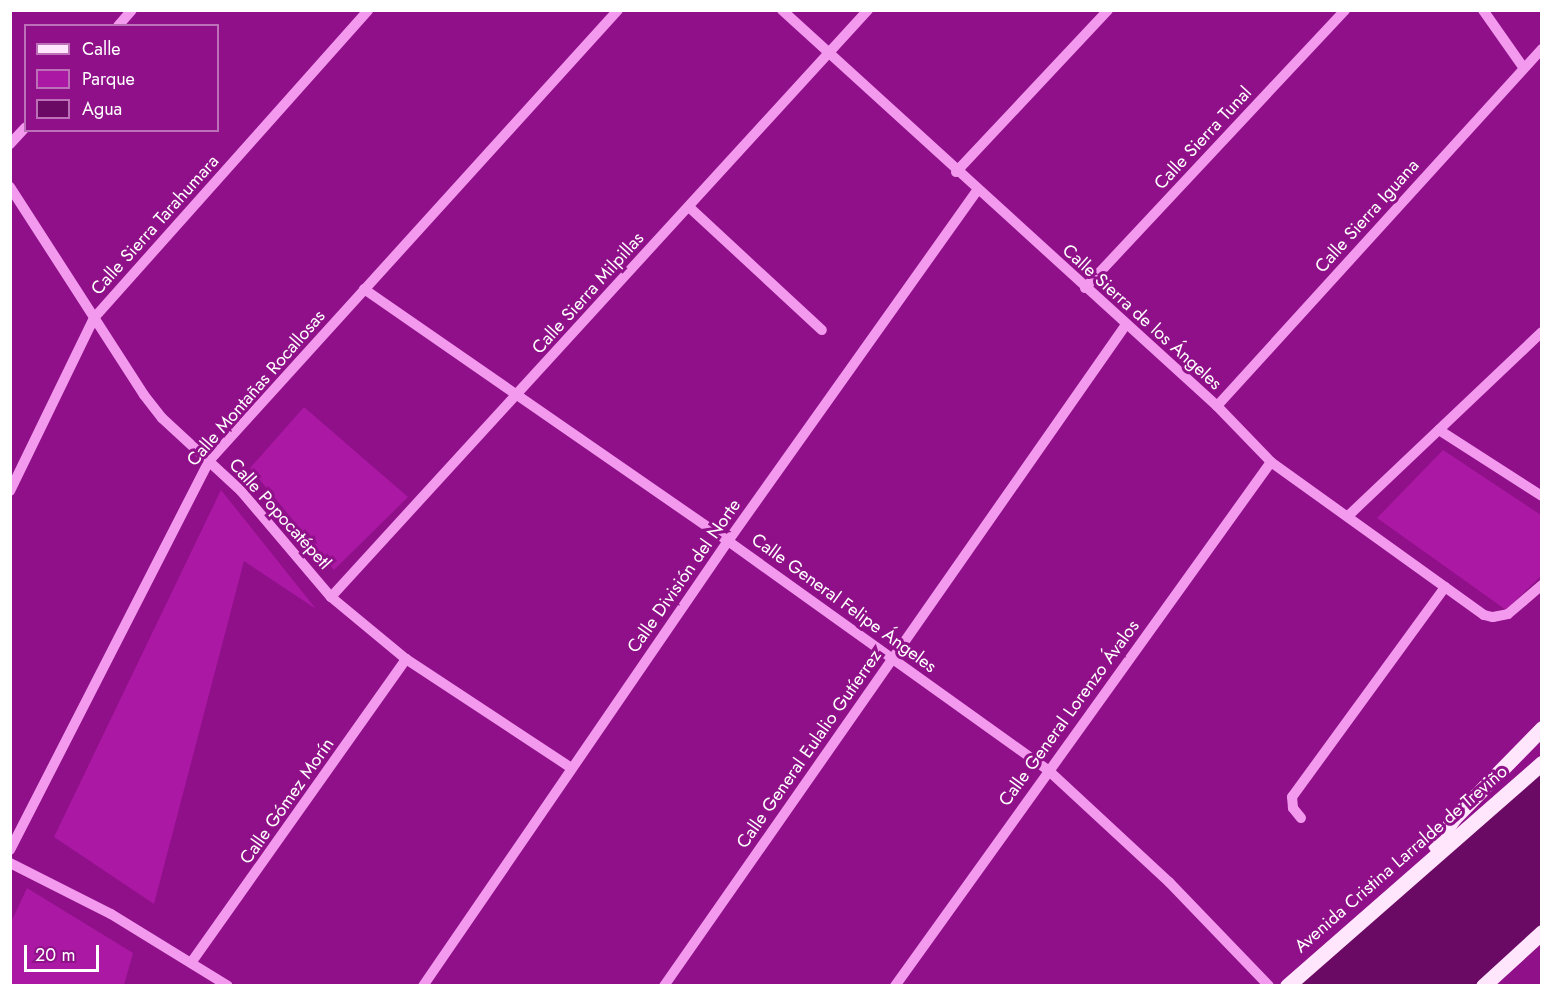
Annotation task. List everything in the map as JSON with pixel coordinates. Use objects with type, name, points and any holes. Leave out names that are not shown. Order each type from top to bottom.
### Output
[{"type":"main road","points":[[1426,860],[1454,818],[1542,728]]},
{"type":"main road","name":"Avenida Cristina Larralde de Treviño","points":[[1287,986],[1426,860],[1542,763]]},
{"type":"main road","points":[[1488,984],[1541,934]]},
{"type":"street","points":[[120,24],[132,10]]},
{"type":"street","name":"Calle Sierra Tarahumara","points":[[10,491],[94,318],[368,10]]},
{"type":"street","name":"Calle Montañas Rocallosas","points":[[10,850],[209,461],[618,10]]},
{"type":"street","name":"Calle Sierra de los Ángeles","points":[[782,10],[1125,326],[1217,406],[1271,462],[1484,615],[1501,617],[1542,585]]},
{"type":"street","name":"Calle Sierra Milpillas","points":[[331,597],[868,10]]},
{"type":"street","points":[[956,172],[1108,10]]},
{"type":"street","name":"Calle Sierra Tunal","points":[[1085,288],[1345,10]]},
{"type":"street","points":[[1483,10],[1523,67]]},
{"type":"street","name":"Calle Sierra Iguana","points":[[1217,406],[1523,67],[1542,49]]},
{"type":"street","points":[[10,144],[24,130]]},
{"type":"street","name":"Calle Popocatépetl","points":[[10,187],[94,318],[162,418],[261,513],[331,597],[406,659],[571,768]]},
{"type":"street","name":"Calle División del Norte","points":[[423,986],[571,768],[977,190]]},
{"type":"street","points":[[689,207],[822,330]]},
{"type":"street","name":"Calle General Felipe Ángeles","points":[[364,289],[729,541],[1048,770],[1169,882],[1269,986]]},
{"type":"street","name":"Calle General Eulalio Gutíerrez","points":[[664,986],[1125,326]]},
{"type":"street","points":[[1348,516],[1542,332]]},
{"type":"street","points":[[1438,430],[1542,496]]},
{"type":"street","name":"Calle General Lorenzo Ávalos","points":[[895,986],[1271,462]]},
{"type":"street","points":[[1301,818],[1293,808],[1292,798],[1445,587]]},
{"type":"street","name":"Calle Gómez Morín","points":[[193,960],[406,659]]},
{"type":"street","points":[[10,863],[193,960],[228,986]]},
{"type":"green space","points":[[304,407],[408,497],[334,570],[250,468]]},
{"type":"green space","points":[[1443,450],[1541,515],[1541,576],[1506,610],[1377,518]]},
{"type":"green space","points":[[221,490],[316,609],[244,561],[154,904],[54,837]]},
{"type":"green space","points":[[27,888],[133,953],[124,985],[11,985],[11,922]]},
{"type":"water","points":[[1541,763],[1542,932],[1480,985],[1287,986]]}]
